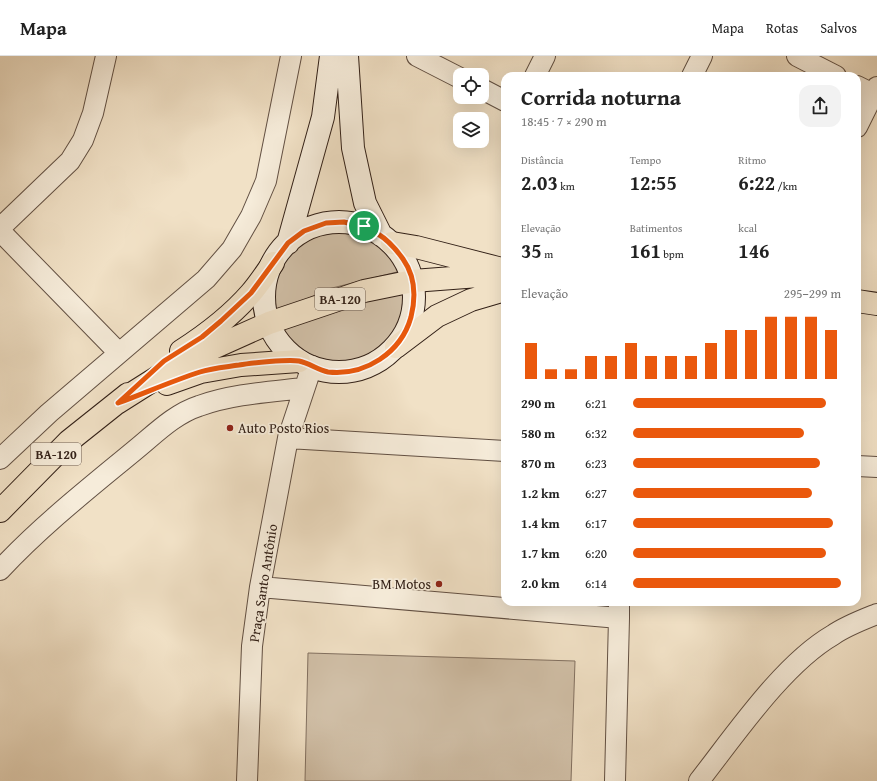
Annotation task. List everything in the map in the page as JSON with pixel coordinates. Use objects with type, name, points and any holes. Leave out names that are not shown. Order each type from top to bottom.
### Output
[{"type":"main road","points":[[288,243],[324,117],[331,56]]},
{"type":"main road","points":[[347,56],[353,148],[365,203],[386,239],[407,264],[413,281],[414,306],[408,329],[396,347]]},
{"type":"main road","points":[[118,403],[164,361],[202,337],[251,293],[288,243],[304,231],[326,223],[344,222],[364,226],[386,239],[501,269]]},
{"type":"main road","points":[[273,263],[265,286],[264,301],[269,323],[277,338],[306,364],[326,372],[348,372],[373,365],[437,316],[471,300],[501,291]]},
{"type":"main road","name":"BA-120","points":[[0,512],[69,441],[118,403],[166,372],[202,353],[269,323],[364,292],[413,281],[501,274]]},
{"type":"main road","points":[[118,403],[201,372],[241,364],[306,364]]},
{"type":"street","points":[[106,56],[93,113],[83,140],[70,161],[0,229],[119,353]]},
{"type":"street","points":[[0,459],[119,353],[206,279],[232,249],[251,216],[266,181],[291,56]]},
{"type":"street","points":[[417,56],[453,74]]},
{"type":"street","points":[[537,72],[545,56]]},
{"type":"street","points":[[694,72],[702,56]]},
{"type":"street","points":[[797,56],[828,72]]},
{"type":"street","points":[[861,117],[871,91]]},
{"type":"street","points":[[489,93],[501,99]]},
{"type":"street","name":"Praça Santo Antônio","points":[[247,781],[252,646],[260,587],[288,438],[304,388],[306,364]]},
{"type":"street","points":[[0,570],[26,542],[86,490],[172,420],[198,406],[223,399],[304,388]]},
{"type":"street","points":[[288,438],[501,450]]},
{"type":"street","points":[[861,466],[877,467]]},
{"type":"street","points":[[260,587],[501,602]]},
{"type":"street","points":[[557,606],[619,610],[615,781]]},
{"type":"street","points":[[699,781],[757,706],[791,668],[813,648],[833,634],[877,614]]},
{"type":"shaded area","points":[[334,229],[356,232],[374,240],[388,252],[401,271],[328,289],[273,315],[273,283],[277,270],[284,258],[304,239],[318,233]]},
{"type":"shaded area","points":[[406,292],[402,318],[391,339],[375,354],[357,362],[336,364],[315,359],[295,347],[278,327],[344,306]]},
{"type":"shaded area","points":[[308,653],[575,661],[571,781],[305,781]]},
{"type":"place","name":"Auto Posto Rios","points":[[230,428]]},
{"type":"place","name":"BM Motos","points":[[439,584]]},
{"type":"route","points":[[344,222],[364,226],[381,234],[392,243],[407,264],[413,281],[414,293],[414,306],[408,329],[396,347],[373,365],[348,372],[326,372],[299,361],[241,364],[201,372],[118,403],[164,361],[202,337],[221,321],[251,293],[288,243],[304,231],[326,223],[344,222]]}]
